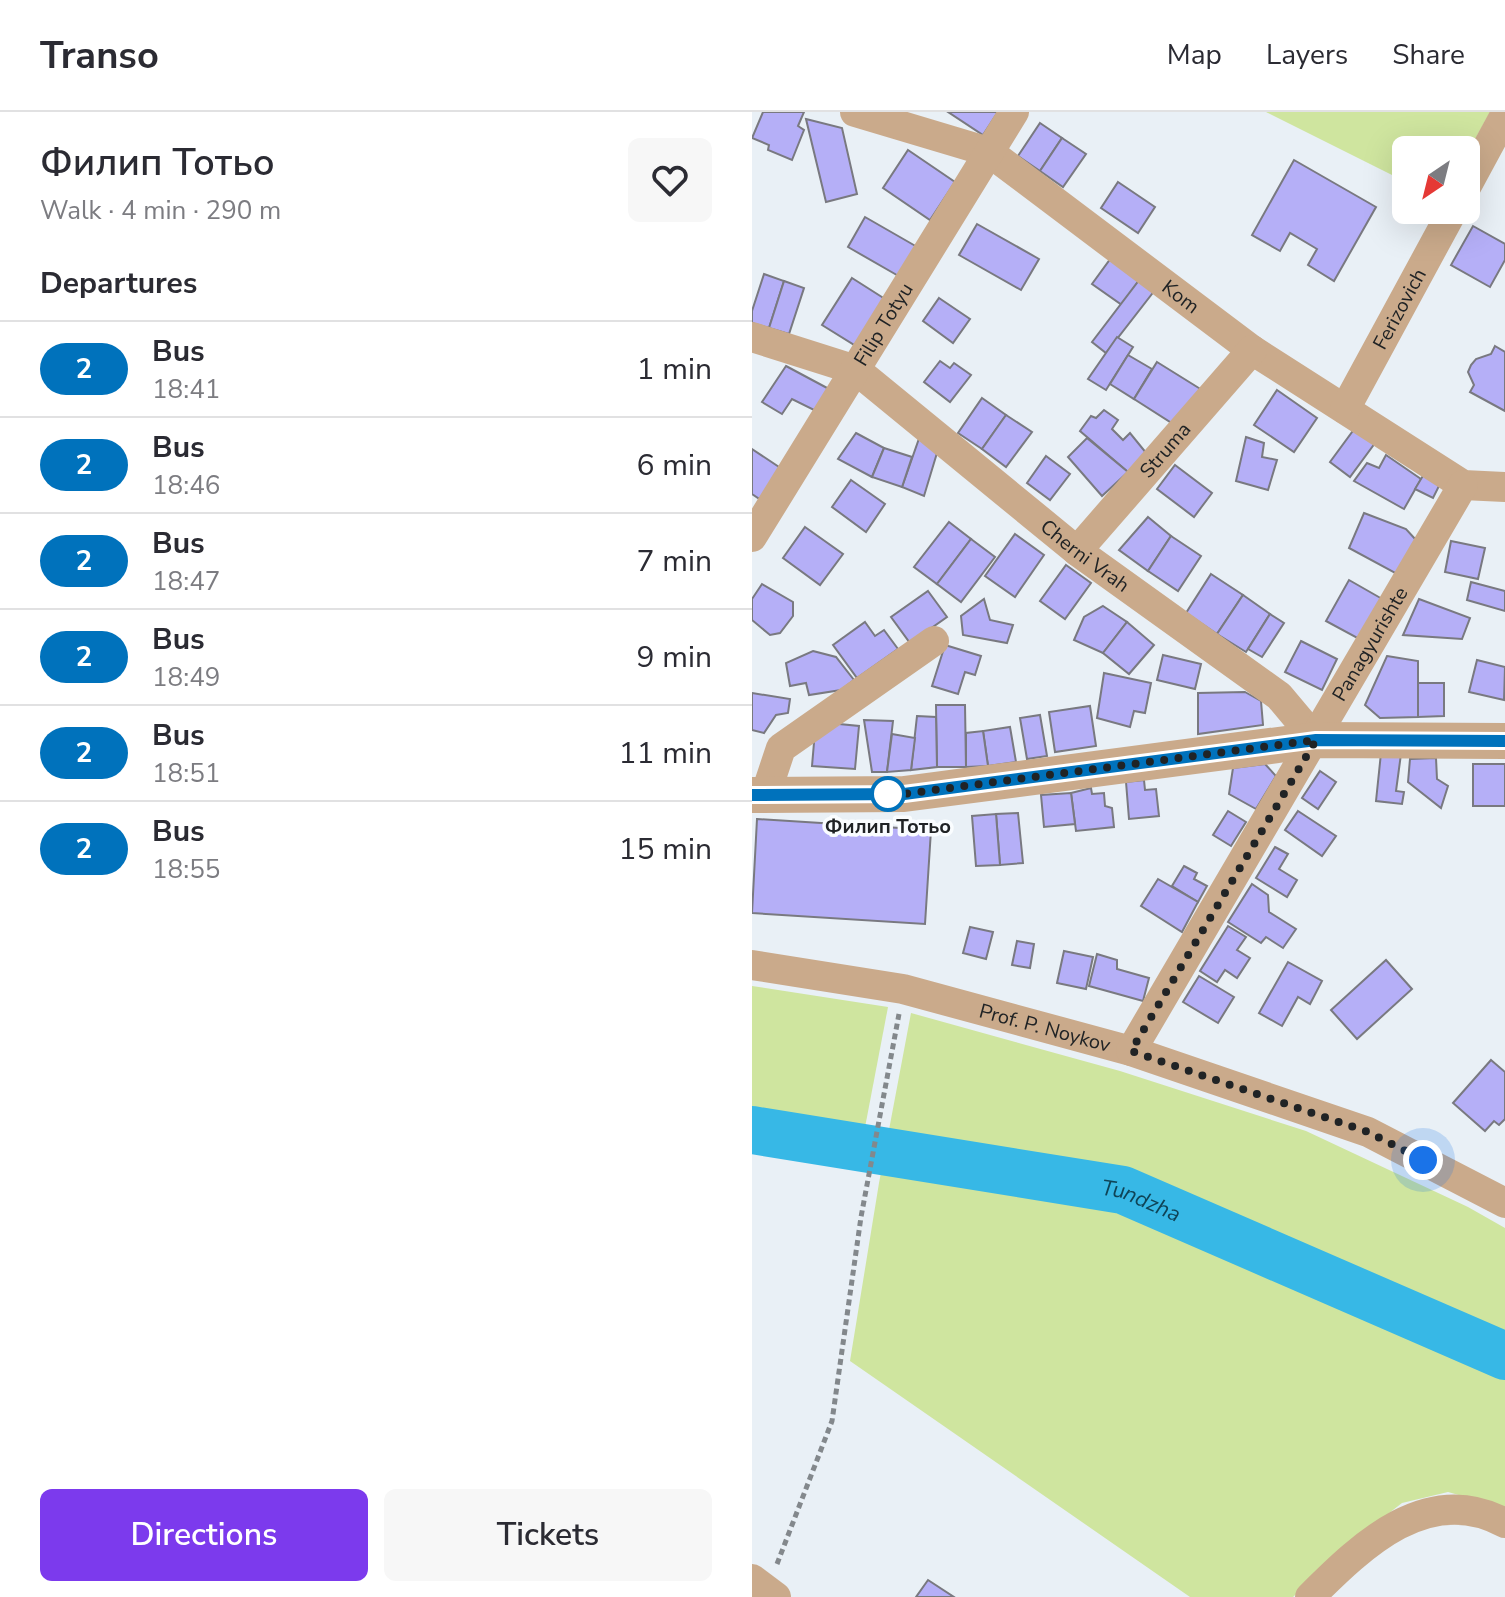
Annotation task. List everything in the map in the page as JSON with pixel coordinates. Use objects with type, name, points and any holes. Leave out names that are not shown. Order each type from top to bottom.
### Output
[{"type":"street","name":"Kom","points":[[855,112],[989,152],[1252,350],[1463,485]]},
{"type":"street","name":"Filip Totyu","points":[[752,537],[1014,112]]},
{"type":"street","points":[[1480,161],[1505,115]]},
{"type":"street","name":"Ferizovich","points":[[1345,409],[1445,224]]},
{"type":"street","points":[[752,337],[856,370]]},
{"type":"street","name":"Struma","points":[[1077,551],[1252,350]]},
{"type":"street","name":"Cherni Vrah","points":[[856,370],[1077,551],[1279,696],[1316,740]]},
{"type":"street","points":[[1463,485],[1505,487]]},
{"type":"street","name":"Panagyurishte","points":[[1131,1051],[1463,485]]},
{"type":"street","points":[[934,641],[781,748],[758,795],[904,794],[1316,740],[1505,741]]},
{"type":"street","name":"Prof. P. Noykov","points":[[752,965],[903,989],[1131,1051],[1368,1132],[1505,1203]]},
{"type":"street","points":[[1310,1597],[1386,1530],[1430,1510],[1485,1512],[1505,1523]]},
{"type":"path","points":[[765,1589],[832,1421],[861,1217],[903,989]]},
{"type":"green space","points":[[1266,112],[1490,112],[1477,136],[1392,136],[1392,175]]},
{"type":"green space","points":[[752,986],[888,1007],[858,1164],[752,1148]]},
{"type":"green space","points":[[911,1013],[1120,1071],[1306,1131],[1468,1207],[1505,1228],[1505,1508],[1448,1492],[1402,1503],[1343,1549],[1293,1597],[1190,1597],[850,1361]]},
{"type":"building","points":[[763,112],[804,112],[798,126],[804,130],[792,160],[768,150],[769,145],[752,138]]},
{"type":"building","points":[[948,112],[998,112],[983,135]]},
{"type":"building","points":[[806,119],[842,128],[857,194],[826,202]]},
{"type":"building","points":[[1040,123],[1062,138],[1040,171],[1018,156]]},
{"type":"building","points":[[1062,138],[1086,154],[1063,187],[1040,171]]},
{"type":"building","points":[[908,150],[955,182],[930,220],[883,188]]},
{"type":"building","points":[[1294,160],[1376,207],[1334,281],[1308,265],[1317,249],[1290,233],[1280,251],[1252,235]]},
{"type":"building","points":[[1118,182],[1155,207],[1138,233],[1101,208]]},
{"type":"building","points":[[865,217],[919,248],[902,278],[848,247]]},
{"type":"building","points":[[977,224],[1039,259],[1021,290],[959,255]]},
{"type":"building","points":[[1473,226],[1505,244],[1505,260],[1490,287],[1451,265]]},
{"type":"building","points":[[1111,258],[1140,279],[1122,305],[1092,284]]},
{"type":"building","points":[[764,274],[784,281],[769,328],[752,323],[752,311]]},
{"type":"building","points":[[852,278],[885,299],[856,346],[822,325]]},
{"type":"building","points":[[1140,279],[1155,290],[1106,353],[1092,342]]},
{"type":"building","points":[[784,281],[804,288],[789,334],[769,328]]},
{"type":"building","points":[[939,298],[970,319],[953,343],[923,321]]},
{"type":"building","points":[[1117,337],[1133,347],[1106,390],[1088,379]]},
{"type":"building","points":[[1495,346],[1505,352],[1505,411],[1470,392],[1474,385],[1468,372],[1471,365],[1476,359],[1491,354]]},
{"type":"building","points":[[1128,355],[1152,369],[1134,399],[1110,384]]},
{"type":"building","points":[[940,361],[950,368],[954,363],[971,375],[950,402],[924,382]]},
{"type":"building","points":[[1157,362],[1202,390],[1178,427],[1134,399]]},
{"type":"building","points":[[786,366],[829,389],[816,411],[792,399],[782,414],[762,402]]},
{"type":"building","points":[[1277,390],[1317,418],[1294,452],[1254,425]]},
{"type":"building","points":[[982,398],[1006,415],[982,449],[958,433]]},
{"type":"building","points":[[1104,410],[1118,420],[1112,429],[1123,440],[1130,433],[1147,454],[1128,472],[1080,431],[1091,416],[1096,418]]},
{"type":"building","points":[[1006,415],[1032,432],[1006,467],[982,449]]},
{"type":"building","points":[[1358,424],[1378,439],[1350,477],[1330,462]]},
{"type":"building","points":[[856,433],[884,448],[872,477],[838,459]]},
{"type":"building","points":[[921,433],[940,443],[924,496],[902,487]]},
{"type":"building","points":[[1246,437],[1264,443],[1262,457],[1277,460],[1268,490],[1236,481]]},
{"type":"building","points":[[1087,438],[1128,472],[1102,496],[1068,457]]},
{"type":"building","points":[[884,448],[912,457],[902,487],[872,477]]},
{"type":"building","points":[[752,449],[782,469],[761,500],[752,494]]},
{"type":"building","points":[[1386,455],[1421,479],[1404,509],[1354,481],[1367,463],[1379,468]]},
{"type":"building","points":[[1046,456],[1070,474],[1050,500],[1027,483]]},
{"type":"building","points":[[1175,465],[1212,493],[1194,517],[1157,489]]},
{"type":"building","points":[[1427,469],[1443,478],[1433,498],[1415,489]]},
{"type":"building","points":[[851,480],[885,504],[866,532],[832,507]]},
{"type":"building","points":[[1364,513],[1406,529],[1416,540],[1397,574],[1349,548]]},
{"type":"building","points":[[1148,517],[1171,536],[1148,571],[1119,550]]},
{"type":"building","points":[[949,522],[971,539],[937,584],[914,567]]},
{"type":"building","points":[[805,527],[843,554],[820,585],[783,558]]},
{"type":"building","points":[[1015,534],[1044,555],[1015,597],[985,576]]},
{"type":"building","points":[[1171,536],[1201,556],[1178,591],[1148,571]]},
{"type":"building","points":[[971,539],[995,557],[961,602],[937,584]]},
{"type":"building","points":[[1451,541],[1485,548],[1478,579],[1445,572]]},
{"type":"building","points":[[1066,565],[1091,583],[1065,619],[1040,601]]},
{"type":"building","points":[[1211,574],[1243,595],[1217,634],[1186,613]]},
{"type":"building","points":[[1349,580],[1384,600],[1361,640],[1326,621]]},
{"type":"building","points":[[1471,582],[1505,591],[1505,611],[1467,600]]},
{"type":"building","points":[[762,584],[793,602],[793,616],[780,633],[770,635],[752,620],[752,599]]},
{"type":"building","points":[[928,591],[947,617],[910,643],[891,617]]},
{"type":"building","points":[[1243,595],[1270,614],[1246,652],[1217,634]]},
{"type":"building","points":[[984,599],[990,620],[1013,625],[1007,643],[963,635],[961,616]]},
{"type":"building","points":[[1419,599],[1470,618],[1462,639],[1403,635]]},
{"type":"building","points":[[1103,606],[1127,622],[1103,653],[1074,640],[1084,617]]},
{"type":"building","points":[[1270,614],[1284,623],[1262,657],[1248,649]]},
{"type":"building","points":[[865,622],[875,636],[884,630],[898,649],[857,678],[833,645]]},
{"type":"building","points":[[1127,622],[1154,645],[1129,674],[1103,653]]},
{"type":"building","points":[[1301,641],[1337,659],[1322,690],[1285,672]]},
{"type":"building","points":[[945,645],[981,656],[975,675],[965,672],[958,694],[932,686]]},
{"type":"building","points":[[813,651],[836,657],[854,680],[841,690],[809,695],[806,683],[790,686],[786,663]]},
{"type":"building","points":[[1163,655],[1201,664],[1195,689],[1157,680]]},
{"type":"building","points":[[1387,656],[1418,661],[1418,717],[1380,718],[1365,705]]},
{"type":"building","points":[[1477,660],[1505,667],[1504,700],[1469,692]]},
{"type":"building","points":[[1104,673],[1151,683],[1145,713],[1134,711],[1130,727],[1097,718]]},
{"type":"building","points":[[1418,683],[1444,683],[1444,716],[1418,717]]},
{"type":"building","points":[[1245,692],[1261,701],[1263,725],[1198,734],[1198,693]]},
{"type":"building","points":[[752,693],[790,699],[788,713],[776,715],[764,733],[752,730]]},
{"type":"building","points":[[936,705],[965,705],[966,767],[937,767]]},
{"type":"building","points":[[1090,706],[1096,746],[1055,752],[1049,712]]},
{"type":"building","points":[[1040,715],[1047,756],[1027,759],[1020,718]]},
{"type":"building","points":[[917,716],[936,717],[937,767],[911,770]]},
{"type":"building","points":[[864,720],[893,721],[887,772],[872,772]]},
{"type":"building","points":[[829,723],[859,726],[855,769],[812,766],[815,731]]},
{"type":"building","points":[[1010,727],[1016,762],[988,766],[983,731]]},
{"type":"building","points":[[983,731],[988,766],[966,767],[966,733]]},
{"type":"building","points":[[892,734],[915,738],[911,770],[887,772]]},
{"type":"building","points":[[1381,753],[1401,754],[1396,791],[1404,792],[1402,804],[1376,801]]},
{"type":"building","points":[[1436,758],[1437,779],[1448,786],[1441,808],[1408,782],[1410,759]]},
{"type":"building","points":[[1265,764],[1276,776],[1256,809],[1229,794],[1233,768]]},
{"type":"building","points":[[1473,764],[1505,764],[1505,806],[1473,806]]},
{"type":"building","points":[[1320,771],[1336,782],[1318,809],[1302,798]]},
{"type":"building","points":[[1144,780],[1145,790],[1156,789],[1159,816],[1129,819],[1126,782]]},
{"type":"building","points":[[1091,788],[1092,794],[1104,793],[1105,806],[1112,808],[1114,827],[1076,831],[1071,793]]},
{"type":"building","points":[[1071,793],[1075,824],[1044,827],[1041,795]]},
{"type":"building","points":[[1228,811],[1246,822],[1231,846],[1213,835]]},
{"type":"building","points":[[1298,811],[1336,836],[1322,856],[1285,830]]},
{"type":"building","points":[[1018,813],[1023,863],[1000,865],[996,814]]},
{"type":"building","points":[[996,814],[1000,865],[976,866],[972,816]]},
{"type":"building","points":[[757,819],[931,830],[925,924],[752,913]]},
{"type":"building","points":[[1275,847],[1288,854],[1279,869],[1297,880],[1287,897],[1256,878]]},
{"type":"building","points":[[1184,866],[1197,873],[1194,879],[1207,886],[1198,902],[1172,886]]},
{"type":"building","points":[[1158,879],[1198,902],[1182,932],[1141,906]]},
{"type":"building","points":[[1252,884],[1268,895],[1269,912],[1296,929],[1283,948],[1266,937],[1261,943],[1228,922]]},
{"type":"building","points":[[1228,926],[1246,937],[1237,950],[1250,958],[1237,978],[1225,970],[1217,982],[1200,971]]},
{"type":"building","points":[[970,927],[993,932],[986,959],[963,953]]},
{"type":"building","points":[[1017,941],[1034,944],[1030,968],[1012,965]]},
{"type":"building","points":[[1064,951],[1093,957],[1086,989],[1057,983]]},
{"type":"building","points":[[1097,954],[1117,960],[1117,969],[1149,978],[1143,1001],[1089,986]]},
{"type":"building","points":[[1386,960],[1412,989],[1357,1039],[1331,1010]]},
{"type":"building","points":[[1288,962],[1322,981],[1310,1004],[1298,997],[1282,1026],[1259,1013]]},
{"type":"building","points":[[1199,976],[1234,997],[1218,1023],[1183,1002]]},
{"type":"building","points":[[1491,1060],[1505,1072],[1505,1119],[1499,1125],[1494,1121],[1485,1131],[1453,1103]]},
{"type":"building","points":[[928,1580],[954,1597],[916,1597]]},
{"type":"waterway","name":"Tundzha","points":[[752,1130],[1123,1190],[1505,1356]]},
{"type":"bus line","name":"2","points":[[752,795],[904,794],[1316,740],[1505,741]]},
{"type":"place","name":"Филип Тотьо","points":[[888,794]]},
{"type":"route","points":[[888,794],[876,794],[904,794],[1316,740],[1131,1051],[1368,1132],[1423,1160]]}]
